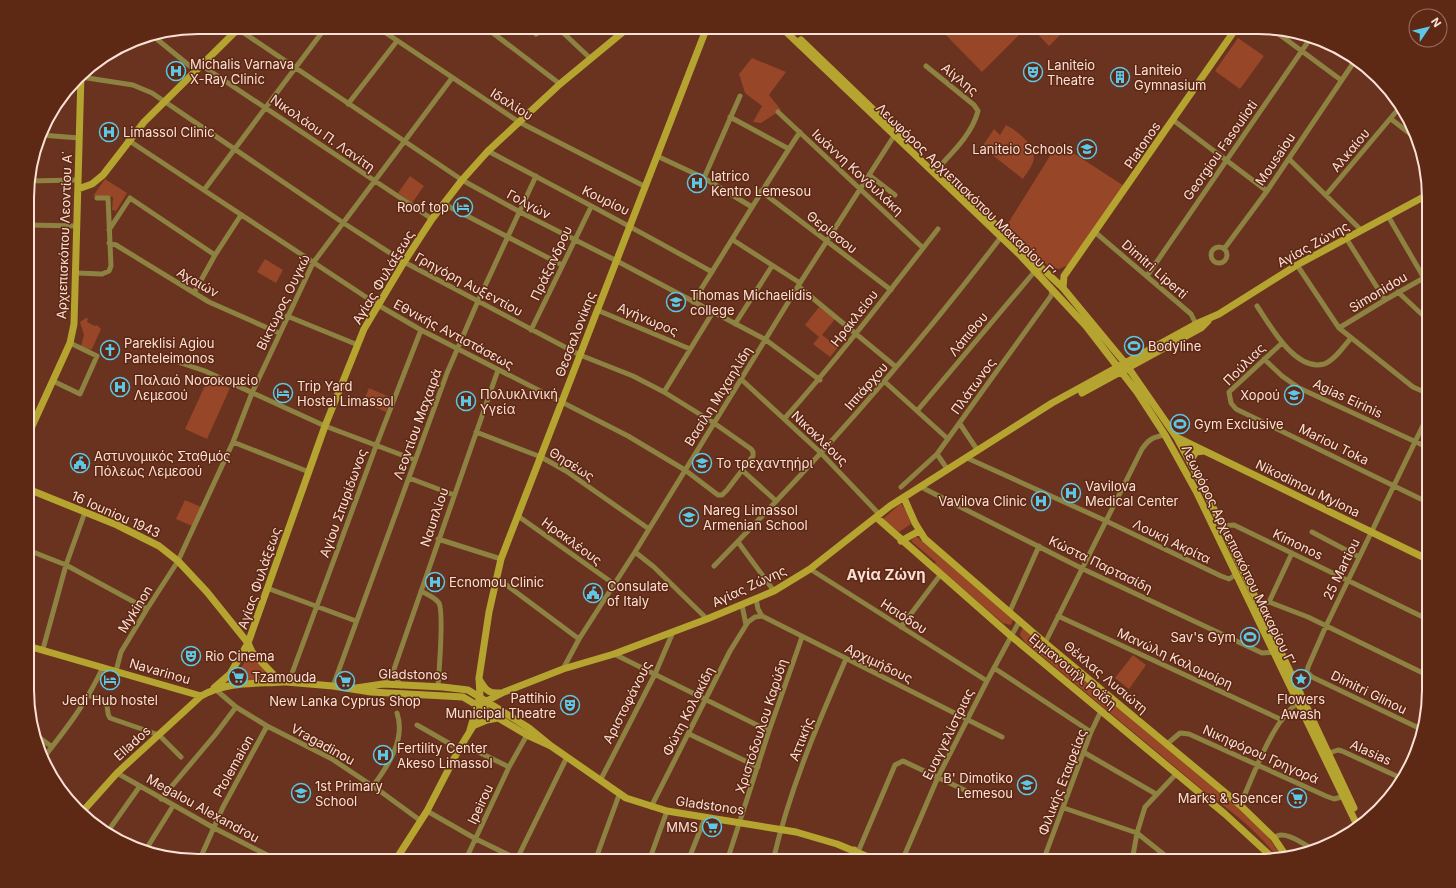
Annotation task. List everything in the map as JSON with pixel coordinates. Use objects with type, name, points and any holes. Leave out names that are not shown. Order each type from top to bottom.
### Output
[{"type":"main road","name":"Αγίας Φυλάξεως","points":[[214,688],[230,674],[248,644],[266,588],[326,426],[364,329],[404,262],[432,219],[462,180],[488,151],[560,84],[619,34]]},
{"type":"main road","name":"Θεσσαλονίκης","points":[[400,854],[427,811],[472,728],[481,708],[478,678],[489,612],[501,559],[615,260],[704,34]]},
{"type":"main road","name":"Λεωφόρος Αρχιεπισκόπου Μακαρίου Γ’","points":[[789,34],[937,169],[1063,288],[1177,438],[1190,461],[1221,526],[1274,652],[1298,703],[1358,820]]},
{"type":"main road","name":"Λεωφόρος Αρχιεπισκόπου Μακαρίου Γ’","points":[[795,34],[894,136],[1035,271],[1123,367],[1165,435],[1196,491],[1237,574],[1254,604],[1329,753],[1356,822]]},
{"type":"main road","name":"Platonos","points":[[1064,276],[1096,233],[1233,34]]},
{"type":"main road","points":[[78,189],[92,184],[102,175],[128,140],[164,100],[231,35]]},
{"type":"main road","name":"Αρχιεπισκόπου Λεοντίου Α΄","points":[[34,421],[70,343],[75,313],[81,83]]},
{"type":"main road","name":"Αγίας Ζώνης","points":[[1123,367],[1196,324],[1211,318],[1249,296],[1297,265],[1422,198]]},
{"type":"main road","points":[[1052,278],[1064,276],[1063,288]]},
{"type":"main road","name":"Αγίας Ζώνης","points":[[481,708],[488,701],[504,692],[563,669],[614,654],[673,632],[774,591],[810,569],[877,516],[1044,410],[1052,403],[1201,328],[1211,318]]},
{"type":"main road","name":"Nikodimou Mylona","points":[[1177,438],[1422,557]]},
{"type":"main road","points":[[1190,461],[1196,452],[1206,451]]},
{"type":"main road","name":"16 Iouniou 1943","points":[[34,491],[117,524],[159,546],[178,561],[210,595],[248,644]]},
{"type":"main road","name":"Θέκλας Λυσιώτη","points":[[904,498],[919,531],[940,552],[1010,611],[1045,643],[1240,805],[1274,838],[1283,852]]},
{"type":"main road","name":"Εμμανουήλ Ροΐδη","points":[[877,516],[901,542],[941,574],[1011,636],[1236,823],[1269,854]]},
{"type":"main road","points":[[901,542],[919,531]]},
{"type":"main road","name":"Gladstonos","points":[[248,644],[252,652],[270,671],[277,678],[286,682],[333,686],[371,692],[458,696],[527,735],[550,746],[619,795],[651,807],[705,818],[740,822],[814,836],[863,854]]},
{"type":"main road","name":"Navarinou","points":[[34,647],[201,696],[214,688],[236,684],[286,682]]},
{"type":"main road","points":[[468,690],[476,684],[478,678]]},
{"type":"main road","points":[[478,678],[492,694],[504,692]]},
{"type":"main road","name":"Gladstonos","points":[[354,689],[383,684],[401,686],[438,686],[468,690],[530,728],[550,746]]},
{"type":"main road","points":[[502,711],[498,702],[504,692]]},
{"type":"main road","name":"Ellados","points":[[85,809],[117,773],[201,696]]},
{"type":"main road","points":[[472,728],[486,720],[498,718]]},
{"type":"street","name":"Γολγών","points":[[248,34],[348,104],[405,140],[462,180],[573,240],[615,260],[766,340],[820,380]]},
{"type":"street","points":[[204,190],[267,108],[321,34]]},
{"type":"street","name":"Ιδαλίου","points":[[387,34],[519,122],[644,186]]},
{"type":"street","points":[[494,34],[560,84]]},
{"type":"street","points":[[565,34],[591,58]]},
{"type":"street","points":[[1281,35],[1341,80]]},
{"type":"street","name":"Νικολάου Π. Λανίτη","points":[[158,39],[198,68],[267,108],[432,219]]},
{"type":"street","points":[[348,104],[397,41]]},
{"type":"street","name":"Georgiou Fasoulioti","points":[[1147,276],[1308,42]]},
{"type":"street","name":"Mousaiou","points":[[1224,249],[1267,191],[1352,64]]},
{"type":"street","name":"Αίγλης","points":[[926,66],[974,105],[978,111],[977,117],[962,142],[937,169]]},
{"type":"street","name":"Γρηγόρη Αυξεντίου","points":[[88,77],[133,85],[152,93],[234,150],[404,262],[580,355],[633,376],[664,392],[714,423],[749,448],[753,452],[753,456],[742,470]]},
{"type":"street","name":"Βίκτωρος Ουγκώ","points":[[178,561],[233,442],[252,394],[287,316],[313,263],[342,222],[452,78]]},
{"type":"street","points":[[704,178],[740,96]]},
{"type":"street","name":"Αλκαίου","points":[[1326,195],[1397,111]]},
{"type":"street","name":"Ιωάννη Κονδυλάκη","points":[[778,112],[923,248]]},
{"type":"street","points":[[730,117],[789,149]]},
{"type":"street","points":[[1390,119],[1409,133]]},
{"type":"street","points":[[1173,120],[1267,191]]},
{"type":"street","points":[[693,302],[733,240],[761,191],[800,132]]},
{"type":"street","points":[[46,135],[79,138]]},
{"type":"street","name":"Βασίλη Μιχαηλίδη","points":[[563,669],[579,639],[742,380],[799,285],[894,136]]},
{"type":"street","name":"Εθνικής Αντιστάσεως","points":[[128,140],[378,305],[421,330],[628,436],[685,470],[718,495],[722,495],[727,490],[742,470]]},
{"type":"street","name":"Κουρίου","points":[[488,151],[591,206],[630,224],[712,272]]},
{"type":"street","points":[[657,156],[704,178],[752,207]]},
{"type":"street","points":[[1289,159],[1361,230]]},
{"type":"street","points":[[869,175],[895,195]]},
{"type":"street","name":"Λεοντίου Μαχαιρά","points":[[333,686],[457,348],[536,176]]},
{"type":"street","points":[[35,181],[78,180]]},
{"type":"street","name":"Θερίσσου","points":[[761,191],[891,290]]},
{"type":"street","points":[[76,273],[102,274],[109,272],[111,266],[108,198],[97,198]]},
{"type":"street","points":[[109,230],[130,198],[215,255]]},
{"type":"street","points":[[444,204],[562,265]]},
{"type":"street","name":"Πράξανδρου","points":[[531,330],[573,240],[591,206]]},
{"type":"street","points":[[194,293],[215,255],[241,215]]},
{"type":"street","points":[[1388,216],[1422,270]]},
{"type":"street","points":[[34,225],[77,226]]},
{"type":"street","name":"Ηρακλείου","points":[[785,418],[820,380],[938,229]]},
{"type":"street","name":"Dimitri Liperti","points":[[1096,233],[1191,314],[1196,324]]},
{"type":"street","name":"Ιππάρχου","points":[[714,566],[821,453],[885,382],[896,367],[949,306],[1001,237]]},
{"type":"street","points":[[1346,238],[1384,300]]},
{"type":"street","points":[[733,240],[799,285],[896,367]]},
{"type":"street","name":"Αχαιών","points":[[109,243],[212,303],[280,333]]},
{"type":"street","points":[[1297,265],[1339,328],[1413,387],[1422,391]]},
{"type":"street","points":[[734,324],[772,266]]},
{"type":"street","name":"Λάπιθου","points":[[917,411],[1035,271]]},
{"type":"street","name":"Simonidou","points":[[1339,328],[1422,278]]},
{"type":"street","name":"Πλάτωνος","points":[[901,488],[937,454],[960,424],[1051,296],[1052,290]]},
{"type":"street","points":[[1398,292],[1422,315]]},
{"type":"street","points":[[1257,306],[1282,343],[1295,355],[1307,363],[1324,364],[1333,358],[1351,338]]},
{"type":"street","name":"Αγήνωρος","points":[[597,310],[690,349]]},
{"type":"street","points":[[664,392],[713,312]]},
{"type":"street","points":[[287,316],[358,345]]},
{"type":"street","name":"Αγίου Σπυρίδωνος","points":[[286,682],[291,676],[376,446],[421,330]]},
{"type":"street","points":[[53,381],[80,394],[96,356],[70,343]]},
{"type":"street","name":"Πούλιας","points":[[1231,403],[1229,392],[1282,343]]},
{"type":"street","points":[[169,359],[205,371],[252,394],[326,426],[415,460]]},
{"type":"street","name":"Agias Eirinis","points":[[1264,359],[1299,388],[1422,444]]},
{"type":"street","name":"Ναυπλίου","points":[[383,684],[393,672],[498,370]]},
{"type":"street","name":"Νικοκλέους","points":[[742,380],[785,418],[821,453],[877,516]]},
{"type":"street","points":[[885,382],[948,439]]},
{"type":"street","name":"Mariou Toka","points":[[1231,403],[1236,409],[1422,500]]},
{"type":"street","points":[[960,424],[978,451]]},
{"type":"street","name":"25 Martiou","points":[[1308,672],[1308,667],[1326,626],[1422,427]]},
{"type":"street","name":"Θησέως","points":[[476,432],[541,457],[566,471],[649,529]]},
{"type":"street","points":[[1045,643],[1107,522],[1142,449],[1148,440],[1165,435]]},
{"type":"street","points":[[233,442],[309,472]]},
{"type":"street","points":[[937,454],[948,470]]},
{"type":"street","name":"Λουκή Ακρίτα","points":[[967,458],[1221,576],[1229,578],[1237,574]]},
{"type":"street","points":[[742,470],[775,500]]},
{"type":"street","points":[[409,478],[454,495]]},
{"type":"street","name":"Κώστα Παρτασίδη","points":[[921,487],[1083,569],[1262,653],[1274,652]]},
{"type":"street","points":[[43,649],[66,565],[85,512]]},
{"type":"street","name":"Ηρακλέους","points":[[518,516],[614,584]]},
{"type":"street","name":"Kimonos","points":[[1221,526],[1234,526],[1422,617]]},
{"type":"street","points":[[1312,532],[1359,557]]},
{"type":"street","points":[[438,539],[501,559]]},
{"type":"street","points":[[738,542],[774,591]]},
{"type":"street","points":[[1010,611],[1039,546]]},
{"type":"street","points":[[34,552],[66,565],[146,609]]},
{"type":"street","points":[[635,552],[654,567],[707,619]]},
{"type":"street","points":[[1269,602],[1292,553]]},
{"type":"street","name":"Mykinon","points":[[116,670],[121,652],[146,609],[178,561]]},
{"type":"street","name":"Ησιόδου","points":[[810,569],[986,681]]},
{"type":"street","points":[[902,627],[941,574]]},
{"type":"street","points":[[497,578],[579,639]]},
{"type":"street","points":[[266,588],[356,621]]},
{"type":"street","points":[[421,591],[437,600],[440,608],[441,647],[438,686]]},
{"type":"street","points":[[756,599],[758,609],[762,616]]},
{"type":"street","points":[[1254,604],[1269,602],[1308,617],[1422,673]]},
{"type":"street","points":[[742,605],[746,625]]},
{"type":"street","name":"Φώτη Κολακίδη","points":[[651,807],[730,652],[750,620],[762,616]]},
{"type":"street","name":"Αρχιμήδους","points":[[762,616],[1002,737]]},
{"type":"street","name":"Μανώλη Καλομοίρη","points":[[1058,616],[1282,720]]},
{"type":"street","name":"Ευαγγελίστριας","points":[[905,854],[938,777],[968,720],[986,681],[1020,620]]},
{"type":"street","name":"Αριστοφάνους","points":[[600,781],[655,674],[673,632]]},
{"type":"street","name":"Χριστόδουλου Καρύδη","points":[[729,854],[769,731],[802,637]]},
{"type":"street","points":[[614,654],[769,731]]},
{"type":"street","name":"Αττικής","points":[[775,854],[781,829],[812,741],[846,659]]},
{"type":"street","points":[[47,754],[90,696],[103,668]]},
{"type":"street","points":[[994,668],[1091,732]]},
{"type":"street","points":[[393,672],[401,686]]},
{"type":"street","name":"Dimitri Glinou","points":[[1308,672],[1312,677],[1417,727]]},
{"type":"street","name":"Vragadinou","points":[[214,688],[236,707],[267,726],[332,759],[373,786],[421,821]]},
{"type":"street","points":[[90,696],[104,701],[107,705],[107,715],[110,718],[159,735],[182,757]]},
{"type":"street","points":[[1240,805],[1258,765],[1282,720],[1298,703]]},
{"type":"street","points":[[161,798],[215,735],[236,707]]},
{"type":"street","name":"Φιλικής Εταιρείας","points":[[1046,854],[1091,732],[1101,710]]},
{"type":"street","points":[[373,786],[397,746],[399,719],[397,713]]},
{"type":"street","points":[[417,725],[509,767]]},
{"type":"street","name":"Ptolemaion","points":[[202,854],[223,808],[267,726]]},
{"type":"street","name":"Νικηφόρου Γρηγορά","points":[[1167,744],[1180,733],[1189,734],[1326,796],[1334,799],[1346,796]]},
{"type":"street","points":[[689,734],[758,767]]},
{"type":"street","name":"Ipeirou","points":[[468,854],[509,767],[527,735]]},
{"type":"street","points":[[42,740],[52,747]]},
{"type":"street","name":"Alasias","points":[[1329,753],[1338,750],[1342,751],[1397,776]]},
{"type":"street","points":[[1084,753],[1156,794]]},
{"type":"street","points":[[521,854],[567,757]]},
{"type":"street","points":[[856,851],[895,765],[898,762],[903,761],[975,795]]},
{"type":"street","name":"Megalou Alexandrou","points":[[117,773],[173,806],[265,854]]},
{"type":"street","points":[[1133,854],[1137,833],[1145,807],[1177,773]]},
{"type":"street","points":[[110,828],[140,786]]},
{"type":"street","points":[[598,854],[619,795]]},
{"type":"street","points":[[148,846],[173,806]]},
{"type":"street","points":[[1064,808],[1137,833],[1163,854]]},
{"type":"street","points":[[427,811],[506,854]]},
{"type":"street","points":[[652,854],[667,811]]},
{"type":"street","points":[[691,854],[705,818]]},
{"type":"street","points":[[1274,838],[1280,834],[1285,835],[1307,846]]},
{"type":"shaded area","points":[[945,34],[1020,34],[982,72]]},
{"type":"shaded area","points":[[1038,34],[1061,34],[1049,46]]},
{"type":"shaded area","points":[[1238,38],[1264,56],[1240,89],[1215,71]]},
{"type":"shaded area","points":[[752,58],[786,72],[769,95],[781,110],[761,123],[753,122],[762,106],[745,93],[739,74]]},
{"type":"shaded area","points":[[1006,125],[1021,135],[1033,151],[1033,162],[1023,179],[982,147],[994,129],[1000,135]]},
{"type":"shaded area","points":[[1058,143],[1124,186],[1070,264],[1059,269],[1049,267],[1007,225]]},
{"type":"shaded area","points":[[410,176],[424,186],[412,203],[398,193]]},
{"type":"shaded area","points":[[105,179],[127,193],[116,211],[112,210],[113,197],[93,196]]},
{"type":"shaded area","points":[[265,259],[283,270],[276,283],[257,272]]},
{"type":"shaded area","points":[[819,307],[835,319],[822,335],[838,347],[830,357],[813,344],[819,337],[805,325]]},
{"type":"shaded area","points":[[88,318],[87,322],[95,326],[97,325],[101,329],[92,349],[89,350],[81,346],[84,335],[80,322]]},
{"type":"shaded area","points":[[208,379],[230,388],[207,439],[185,429]]},
{"type":"shaded area","points":[[369,388],[392,398],[386,412],[363,402]]},
{"type":"shaded area","points":[[185,500],[201,507],[192,526],[176,519]]},
{"type":"shaded area","points":[[901,503],[911,524],[899,532],[883,519]]},
{"type":"shaded area","points":[[916,536],[1013,619],[1011,625],[1003,623],[934,565],[936,562],[911,541]]},
{"type":"shaded area","points":[[1022,629],[1025,629],[1255,822],[1279,853],[1274,853],[1244,822],[1205,792],[1024,641],[1020,635]]},
{"type":"shaded area","points":[[1133,655],[1146,665],[1129,689],[1115,678]]},
{"type":"shaded area","points":[[248,656],[253,657],[266,670],[263,677],[247,682],[239,672]]},
{"type":"place","name":"Michalis Varnava X-Ray Clinic","points":[[176,71]]},
{"type":"place","name":"Laniteio Theatre","points":[[1033,72]]},
{"type":"place","name":"Laniteio Gymnasium","points":[[1120,77]]},
{"type":"place","name":"Limassol Clinic","points":[[109,132]]},
{"type":"place","name":"Laniteio Schools","points":[[1087,149]]},
{"type":"place","name":"Iatrico Kentro Lemesou","points":[[697,183]]},
{"type":"place","name":"Roof top","points":[[463,207]]},
{"type":"place","name":"Thomas Michaelidis college","points":[[676,302]]},
{"type":"place","name":"Bodyline","points":[[1134,346]]},
{"type":"place","name":"Pareklisi Agiou Panteleimonos","points":[[110,350]]},
{"type":"place","name":"Παλαιό Νοσοκομείο Λεμεσού","points":[[120,387]]},
{"type":"place","name":"Trip Yard Hostel Limassol","points":[[283,393]]},
{"type":"place","name":"Χορού","points":[[1294,395]]},
{"type":"place","name":"Πολυκλινική Υγεία","points":[[466,401]]},
{"type":"place","name":"Gym Exclusive","points":[[1180,424]]},
{"type":"place","name":"Αστυνομικός Σταθμός Πόλεως Λεμεσού","points":[[80,463]]},
{"type":"place","name":"Το τρεχαντηήρι","points":[[702,463]]},
{"type":"place","name":"Vavilova Medical Center","points":[[1071,493]]},
{"type":"place","name":"Vavilova Clinic","points":[[1041,501]]},
{"type":"place","name":"Nareg Limassol Armenian School","points":[[689,517]]},
{"type":"place","name":"Ecnomou Clinic","points":[[435,582]]},
{"type":"place","name":"Consulate of Italy","points":[[593,593]]},
{"type":"place","name":"Sav's Gym","points":[[1250,637]]},
{"type":"place","name":"Rio Cinema","points":[[191,656]]},
{"type":"place","name":"Tzamouda","points":[[238,677]]},
{"type":"place","name":"Flowers Awash","points":[[1301,679]]},
{"type":"place","name":"Jedi Hub hostel","points":[[110,680]]},
{"type":"place","name":"New Lanka Cyprus Shop","points":[[345,681]]},
{"type":"place","name":"Pattihio Municipal Theatre","points":[[570,705]]},
{"type":"place","name":"Fertility Center Akeso Limassol","points":[[383,755]]},
{"type":"place","name":"B' Dimotiko Lemesou","points":[[1027,785]]},
{"type":"place","name":"1st Primary School","points":[[301,793]]},
{"type":"place","name":"Marks & Spencer","points":[[1297,798]]},
{"type":"place","name":"MMS","points":[[712,827]]},
{"type":"district","name":"Αγία Ζώνη","points":[[886,575]]}]
